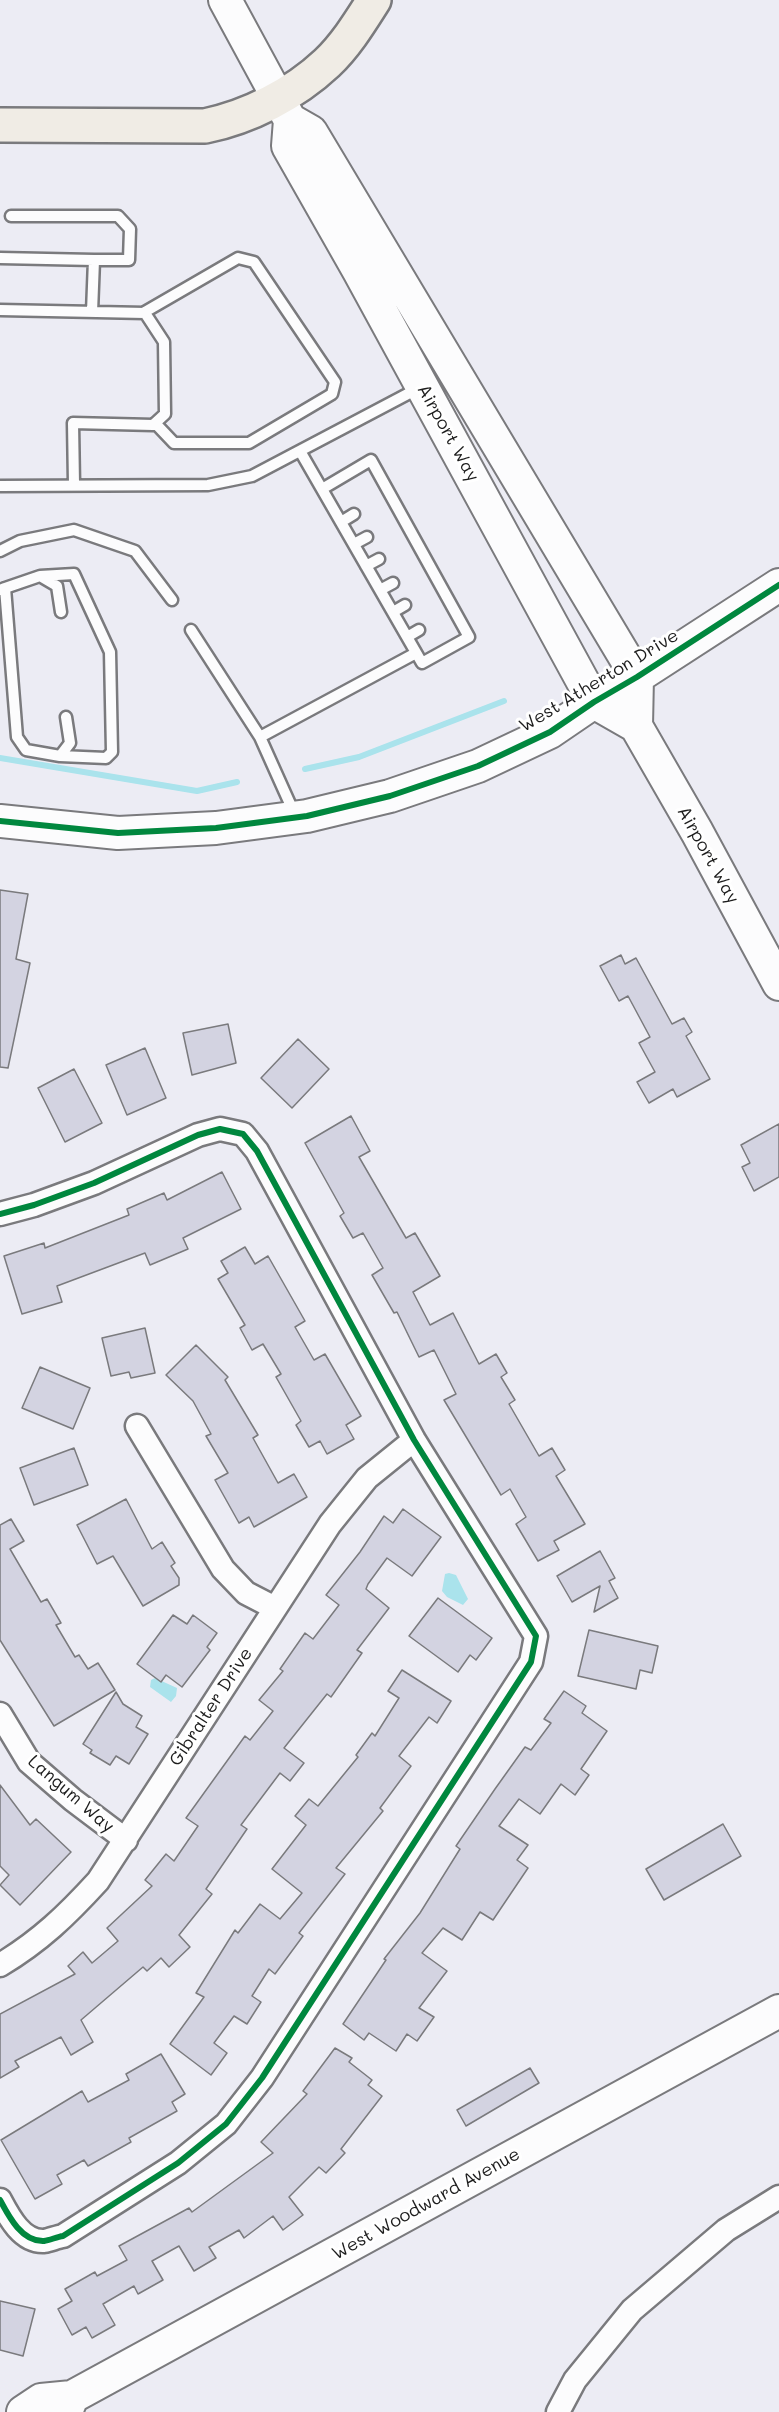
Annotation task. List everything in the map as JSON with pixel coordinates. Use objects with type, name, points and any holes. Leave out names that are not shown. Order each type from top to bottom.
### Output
[{"type":"highway","points":[[0,125],[205,126],[251,113],[284,109],[353,32],[374,0]]},
{"type":"main road","name":"Airport Way","points":[[225,0],[284,109],[311,132],[637,677]]},
{"type":"main road","name":"Airport Way","points":[[284,109],[288,146],[594,702]]},
{"type":"main road","name":"West Atherton Drive","points":[[0,821],[118,833],[216,828],[297,818],[390,796],[478,766],[550,732],[779,585]]},
{"type":"main road","points":[[594,702],[636,726],[637,677]]},
{"type":"main road","name":"Airport Way","points":[[636,726],[697,832],[779,984]]},
{"type":"main road","name":"West Woodward Avenue","points":[[23,2412],[41,2400],[69,2404],[779,2010]]},
{"type":"street","points":[[0,1214],[34,1205],[94,1183],[198,1135],[220,1129],[243,1134],[257,1151],[414,1440],[536,1636],[531,1662],[262,2078],[226,2124],[178,2163],[63,2236],[43,2241],[27,2236],[12,2221],[0,2200]]},
{"type":"street","points":[[137,1426],[223,1569],[246,1593],[275,1608]]},
{"type":"street","name":"Gibralter Drive","points":[[0,1965],[28,1948],[61,1921],[98,1881],[330,1524],[366,1478],[414,1440]]},
{"type":"street","name":"Langum Way","points":[[0,1714],[29,1762],[73,1800],[126,1840]]},
{"type":"street","points":[[558,2412],[574,2380],[632,2310],[726,2230],[779,2197]]},
{"type":"lane","points":[[0,258],[129,260],[130,229],[118,216],[11,216]]},
{"type":"lane","points":[[0,310],[143,313],[238,258],[254,262],[335,382],[332,394],[249,443],[174,443],[155,423]]},
{"type":"lane","points":[[92,312],[94,260]]},
{"type":"lane","points":[[74,484],[74,423],[155,423],[165,414],[164,342],[143,313]]},
{"type":"lane","points":[[0,486],[208,484],[252,476],[422,386]]},
{"type":"lane","points":[[300,451],[422,663],[470,637],[441,586],[423,566],[385,496],[371,460],[322,489]]},
{"type":"lane","points":[[341,522],[354,514]]},
{"type":"lane","points":[[0,551],[20,541],[74,530],[135,551],[172,600]]},
{"type":"lane","points":[[354,544],[367,537]]},
{"type":"lane","points":[[366,566],[379,559]]},
{"type":"lane","points":[[74,574],[110,652],[112,752],[106,758],[60,756],[26,750],[17,737],[3,589],[40,576],[74,574]]},
{"type":"lane","points":[[40,576],[57,586],[61,612]]},
{"type":"lane","points":[[380,590],[393,583]]},
{"type":"lane","points":[[430,592],[441,586]]},
{"type":"lane","points":[[393,612],[405,605]]},
{"type":"lane","points":[[444,617],[455,610]]},
{"type":"lane","points":[[191,630],[260,737],[297,818]]},
{"type":"lane","points":[[407,637],[419,630]]},
{"type":"lane","points":[[260,737],[416,653]]},
{"type":"lane","points":[[60,756],[70,743],[66,717]]},
{"type":"water","points":[[445,1574],[456,1575],[468,1599],[463,1605],[447,1597],[442,1591]]},
{"type":"water","points":[[155,1678],[177,1688],[176,1696],[171,1702],[150,1687],[151,1680]]},
{"type":"building","points":[[0,890],[28,894],[16,959],[30,963],[8,1068],[0,1067]]},
{"type":"building","points":[[621,955],[625,964],[636,958],[672,1024],[684,1018],[692,1032],[686,1036],[710,1079],[677,1097],[673,1089],[649,1103],[637,1082],[655,1072],[639,1043],[650,1037],[628,996],[619,1001],[600,966]]},
{"type":"building","points":[[228,1024],[236,1063],[192,1075],[183,1033]]},
{"type":"building","points":[[298,1039],[329,1069],[292,1108],[261,1078]]},
{"type":"building","points":[[145,1048],[166,1098],[127,1115],[106,1065]]},
{"type":"building","points":[[74,1069],[102,1123],[65,1142],[38,1088]]},
{"type":"building","points":[[351,1116],[370,1151],[359,1157],[406,1238],[415,1233],[440,1276],[413,1292],[430,1325],[453,1313],[479,1364],[496,1354],[507,1373],[501,1377],[515,1400],[509,1404],[539,1456],[552,1448],[565,1470],[556,1476],[585,1524],[554,1541],[559,1550],[538,1561],[516,1524],[526,1517],[510,1489],[501,1495],[444,1400],[456,1394],[434,1350],[419,1357],[397,1312],[394,1313],[372,1275],[383,1268],[363,1233],[353,1238],[340,1216],[344,1213],[305,1143]]},
{"type":"building","points":[[779,1124],[779,1177],[754,1191],[742,1167],[750,1163],[741,1145]]},
{"type":"building","points":[[222,1172],[241,1209],[183,1238],[188,1249],[150,1265],[145,1253],[57,1286],[62,1302],[22,1314],[4,1256],[44,1243],[45,1248],[129,1215],[127,1209],[164,1193],[167,1200]]},
{"type":"building","points":[[245,1247],[255,1264],[268,1256],[305,1321],[295,1327],[314,1360],[325,1354],[361,1416],[346,1425],[354,1439],[327,1454],[320,1441],[309,1447],[296,1425],[301,1421],[276,1377],[281,1374],[263,1344],[252,1350],[240,1328],[245,1325],[218,1279],[228,1273],[221,1261]]},
{"type":"building","points":[[145,1328],[155,1373],[131,1378],[129,1372],[111,1376],[102,1338]]},
{"type":"building","points":[[196,1345],[228,1377],[225,1380],[258,1435],[253,1438],[278,1483],[294,1474],[307,1497],[254,1527],[249,1517],[239,1523],[215,1480],[228,1473],[206,1436],[211,1434],[193,1401],[166,1375]]},
{"type":"building","points":[[40,1367],[90,1388],[73,1429],[22,1408]]},
{"type":"building","points":[[74,1448],[88,1485],[34,1505],[20,1468]]},
{"type":"building","points":[[126,1499],[152,1549],[162,1542],[175,1563],[171,1566],[179,1578],[179,1585],[143,1606],[113,1556],[97,1564],[77,1525]]},
{"type":"building","points":[[403,1509],[441,1537],[412,1576],[387,1558],[368,1584],[366,1589],[389,1608],[357,1650],[362,1653],[331,1697],[327,1694],[284,1748],[304,1763],[290,1781],[280,1773],[241,1825],[247,1829],[206,1889],[212,1894],[179,1935],[190,1947],[169,1967],[161,1958],[147,1971],[143,1967],[81,2020],[93,2042],[71,2055],[61,2037],[15,2061],[19,2067],[0,2078],[0,2014],[75,1974],[68,1966],[83,1952],[92,1963],[118,1941],[107,1928],[152,1886],[145,1880],[166,1854],[174,1861],[198,1826],[186,1818],[245,1736],[250,1740],[273,1711],[259,1700],[283,1671],[280,1669],[305,1633],[313,1639],[339,1605],[326,1595],[360,1552],[384,1516],[393,1523]]},
{"type":"building","points":[[11,1519],[24,1541],[10,1549],[41,1602],[47,1599],[61,1623],[56,1625],[75,1657],[79,1655],[88,1669],[98,1663],[115,1690],[54,1726],[0,1640],[0,1525]]},
{"type":"building","points":[[600,1551],[615,1578],[609,1581],[618,1598],[594,1612],[600,1586],[572,1602],[557,1576]]},
{"type":"building","points":[[438,1598],[492,1638],[476,1660],[470,1655],[458,1672],[409,1636]]},
{"type":"building","points":[[173,1615],[187,1624],[193,1615],[217,1633],[207,1647],[210,1650],[182,1687],[166,1675],[161,1682],[137,1664]]},
{"type":"building","points":[[589,1630],[658,1646],[652,1673],[640,1670],[636,1689],[578,1676]]},
{"type":"building","points":[[402,1670],[451,1701],[437,1723],[429,1717],[399,1756],[411,1766],[380,1808],[383,1811],[336,1868],[345,1874],[299,1933],[303,1936],[275,1974],[269,1969],[252,1996],[261,2002],[247,2024],[234,2016],[214,2043],[227,2053],[211,2075],[170,2044],[204,1997],[196,1993],[235,1930],[238,1933],[260,1904],[280,1919],[302,1893],[272,1869],[306,1825],[295,1816],[309,1799],[318,1806],[358,1757],[356,1755],[372,1733],[375,1736],[399,1698],[388,1691]]},
{"type":"building","points":[[564,1691],[586,1706],[582,1713],[607,1731],[581,1769],[589,1775],[575,1795],[561,1784],[540,1814],[519,1799],[499,1826],[528,1845],[517,1860],[528,1868],[493,1920],[480,1912],[462,1940],[443,1928],[422,1953],[447,1971],[419,2008],[434,2017],[417,2041],[407,2034],[396,2051],[369,2033],[364,2040],[343,2024],[386,1960],[384,1959],[420,1913],[460,1849],[456,1846],[495,1789],[525,1747],[531,1750],[551,1723],[544,1719]]},
{"type":"building","points":[[116,1692],[123,1704],[142,1716],[136,1727],[148,1734],[129,1764],[116,1756],[110,1765],[90,1753],[92,1750],[83,1744]]},
{"type":"building","points":[[0,1785],[30,1825],[36,1819],[71,1852],[20,1905],[0,1885],[9,1875],[0,1866]]},
{"type":"building","points":[[723,1824],[741,1856],[664,1900],[646,1869]]},
{"type":"building","points":[[335,2048],[352,2058],[349,2062],[372,2080],[368,2085],[382,2096],[341,2149],[345,2153],[326,2173],[319,2167],[289,2197],[303,2215],[283,2230],[273,2216],[244,2238],[239,2230],[209,2247],[216,2258],[194,2271],[179,2246],[152,2261],[163,2280],[138,2294],[134,2286],[103,2304],[115,2325],[92,2338],[86,2327],[72,2335],[58,2309],[72,2301],[65,2289],[95,2272],[97,2276],[127,2260],[119,2246],[189,2208],[192,2212],[273,2153],[261,2142],[307,2094],[303,2091]]},
{"type":"building","points":[[161,2054],[185,2094],[172,2102],[177,2111],[129,2138],[131,2142],[88,2166],[84,2160],[57,2175],[62,2184],[35,2199],[1,2140],[82,2091],[88,2102],[129,2080],[126,2074]]},
{"type":"building","points":[[530,2068],[539,2083],[466,2126],[457,2110]]},
{"type":"building","points":[[0,2301],[35,2309],[23,2356],[0,2350]]},
{"type":"waterway","points":[[305,769],[359,757],[504,701]]},
{"type":"waterway","points":[[0,758],[197,791],[237,782]]},
{"type":"cycle path","points":[[0,821],[118,833],[216,828],[307,816],[390,796],[478,766],[550,732],[779,585]]},
{"type":"cycle path","points":[[0,1214],[34,1205],[94,1183],[198,1135],[220,1129],[243,1134],[257,1151],[414,1440],[536,1636],[531,1662],[262,2078],[226,2124],[178,2163],[63,2236],[44,2241],[29,2237],[17,2227],[0,2200]]}]
